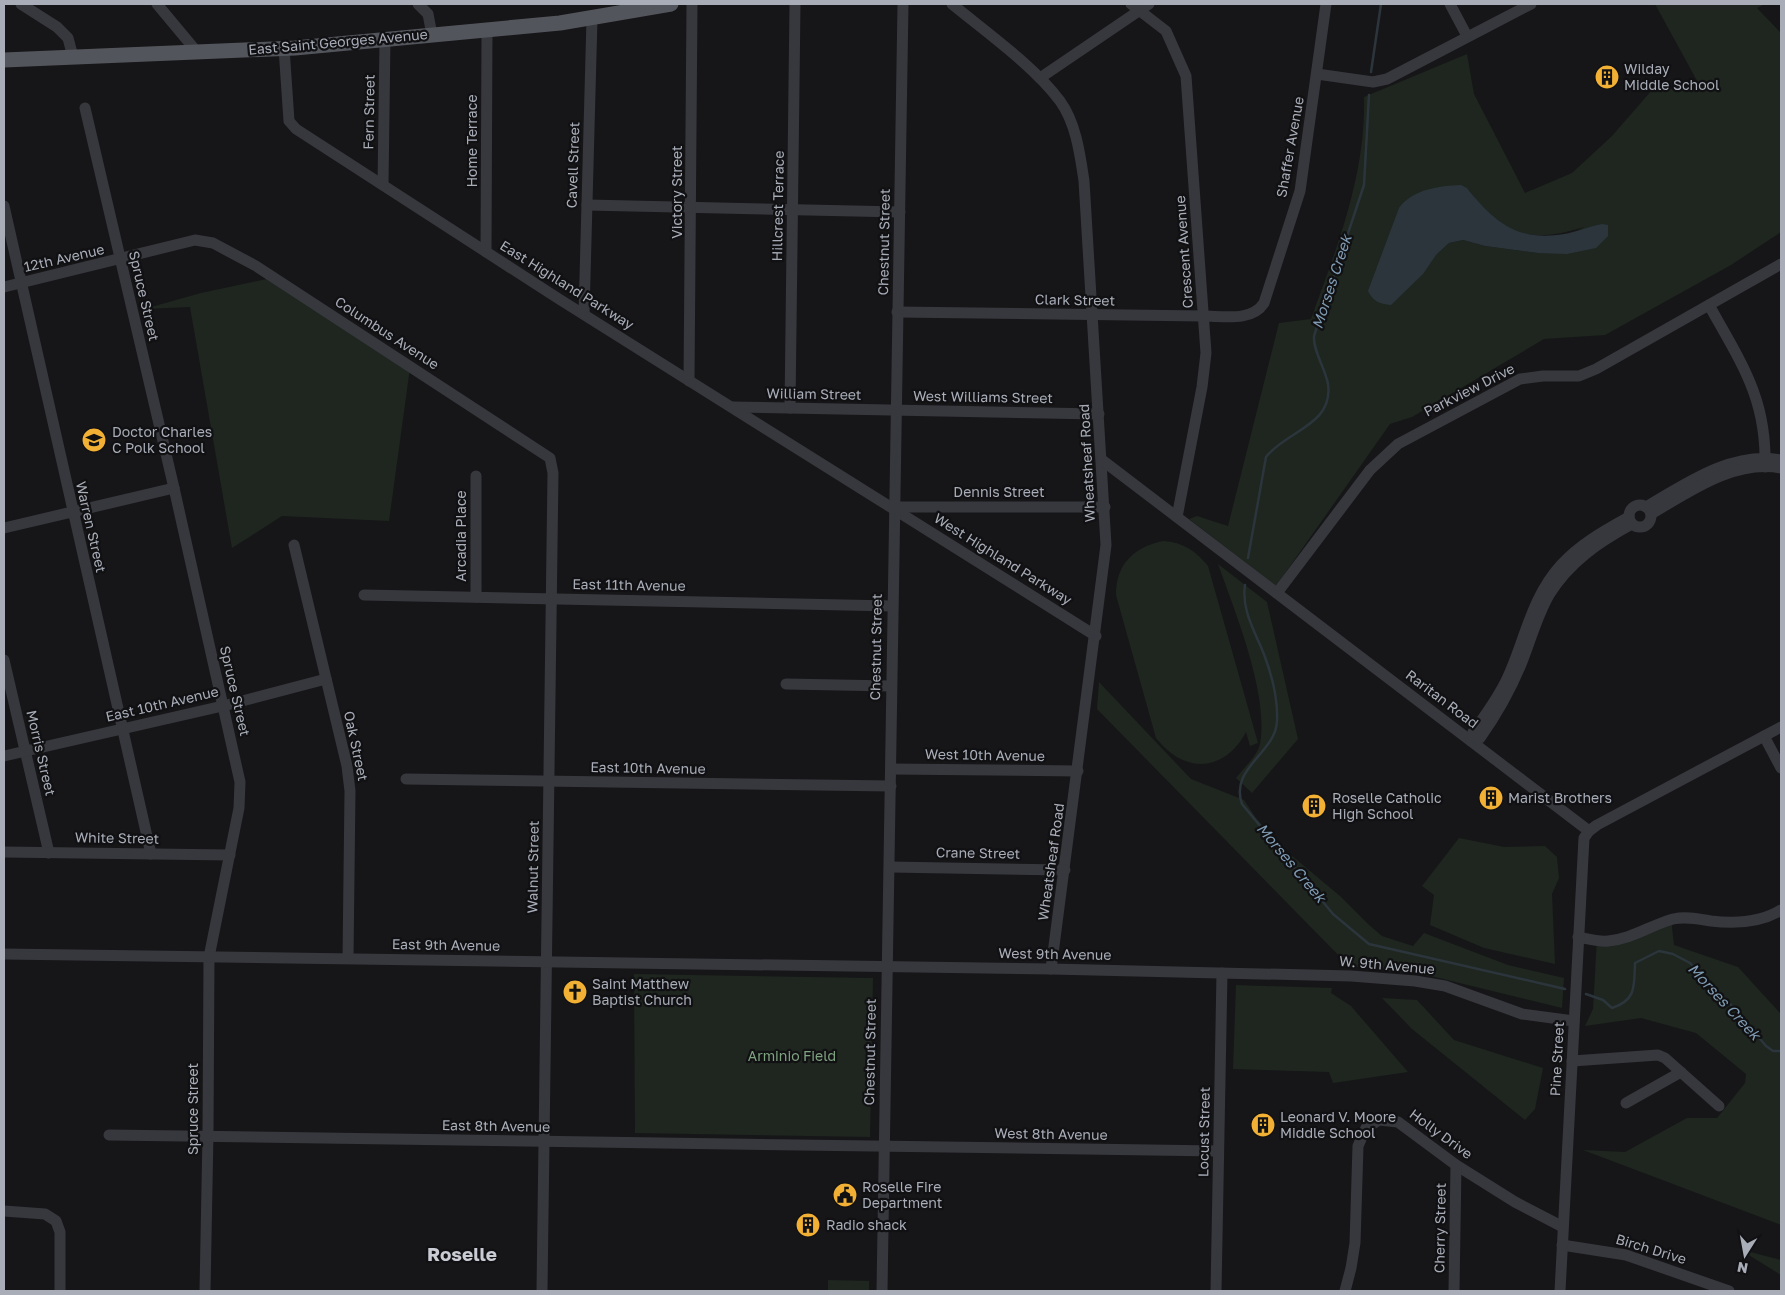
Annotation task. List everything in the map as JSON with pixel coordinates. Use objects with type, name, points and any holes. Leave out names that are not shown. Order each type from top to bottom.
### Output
[{"type":"main road","name":"East Saint Georges Avenue","points":[[4,60],[284,48],[560,23],[666,4]]},
{"type":"street","points":[[21,4],[57,27],[68,38],[73,57]]},
{"type":"street","points":[[173,4],[160,8],[197,52]]},
{"type":"street","points":[[418,4],[428,14],[432,35]]},
{"type":"street","name":"Victory Street","points":[[689,380],[692,208],[692,4]]},
{"type":"street","name":"Hillcrest Terrace","points":[[790,408],[795,4]]},
{"type":"street","name":"Chestnut Street","points":[[882,1291],[885,1006],[888,967],[890,867],[892,606],[903,4]]},
{"type":"street","name":"Wheatsheaf Road","points":[[952,4],[1040,78],[1060,102],[1070,120],[1079,149],[1084,180],[1106,545],[1096,636],[1051,969]]},
{"type":"street","name":"Shaffer Avenue","points":[[1252,314],[1258,312],[1264,303],[1300,191],[1326,4]]},
{"type":"street","points":[[1450,4],[1467,36]]},
{"type":"street","points":[[1317,74],[1373,82],[1396,74],[1531,4]]},
{"type":"street","points":[[1040,78],[1140,6]]},
{"type":"street","name":"Crescent Avenue","points":[[1140,6],[1166,31],[1186,76],[1206,353],[1202,387],[1177,517]]},
{"type":"street","name":"Cavell Street","points":[[584,314],[592,18]]},
{"type":"street","name":"Home Terrace","points":[[486,252],[487,30]]},
{"type":"street","name":"Fern Street","points":[[382,185],[385,39]]},
{"type":"street","name":"East Highland Parkway","points":[[284,48],[289,121],[296,129],[731,407],[894,507]]},
{"type":"street","name":"Spruce Street","points":[[85,108],[174,488],[240,782],[239,808],[209,957],[205,1291]]},
{"type":"street","points":[[587,205],[900,212]]},
{"type":"street","name":"Warren Street","points":[[4,206],[151,854]]},
{"type":"street","name":"12th Avenue","points":[[4,287],[195,240],[205,240],[217,245]]},
{"type":"street","name":"Columbus Avenue","points":[[217,245],[256,266],[538,448]]},
{"type":"street","name":"Parkview Drive","points":[[1277,593],[1370,470],[1398,444],[1520,379],[1543,376],[1579,376],[1596,369],[1781,264]]},
{"type":"street","points":[[1710,305],[1740,361],[1756,397],[1764,424],[1766,463]]},
{"type":"street","name":"Clark Street","points":[[897,312],[1203,316],[1252,314]]},
{"type":"street","name":"William Street","points":[[731,407],[896,410]]},
{"type":"street","name":"West Williams Street","points":[[896,410],[1099,414]]},
{"type":"street","name":"Walnut Street","points":[[538,448],[550,458],[553,473],[542,1291]]},
{"type":"street","name":"Raritan Road","points":[[1102,460],[1589,831]]},
{"type":"street","points":[[1766,463],[1781,460]]},
{"type":"street","points":[[1648,511],[1724,465],[1739,461],[1766,463],[1781,468]]},
{"type":"street","name":"Arcadia Place","points":[[476,476],[476,597]]},
{"type":"street","points":[[4,528],[174,488]]},
{"type":"street","points":[[1472,741],[1480,738],[1509,691],[1536,623],[1555,586],[1587,552],[1630,520],[1633,507],[1640,505],[1648,511],[1649,521],[1645,526],[1638,527],[1630,520]]},
{"type":"street","name":"Dennis Street","points":[[894,507],[1105,507]]},
{"type":"street","name":"West Highland Parkway","points":[[894,507],[1096,636]]},
{"type":"street","name":"Oak Street","points":[[294,545],[347,766],[350,791],[348,958]]},
{"type":"street","name":"East 11th Avenue","points":[[364,595],[892,606]]},
{"type":"street","name":"Morris Street","points":[[4,660],[49,853]]},
{"type":"street","name":"East 10th Avenue","points":[[4,756],[223,706],[326,679]]},
{"type":"street","points":[[786,684],[891,686]]},
{"type":"street","points":[[1589,831],[1781,727]]},
{"type":"street","points":[[1764,736],[1781,768]]},
{"type":"street","name":"West 10th Avenue","points":[[891,768],[1078,771]]},
{"type":"street","name":"East 10th Avenue","points":[[406,779],[891,786]]},
{"type":"street","name":"Pine Street","points":[[1560,1291],[1582,847],[1589,831]]},
{"type":"street","name":"White Street","points":[[4,852],[230,854]]},
{"type":"street","name":"Crane Street","points":[[890,867],[1065,870]]},
{"type":"street","points":[[1578,937],[1607,941],[1627,938],[1673,919],[1688,917],[1733,923],[1754,921],[1771,916],[1781,910]]},
{"type":"street","name":"East 9th Avenue","points":[[4,954],[888,967]]},
{"type":"street","name":"West 9th Avenue","points":[[888,967],[1222,972]]},
{"type":"street","name":"W. 9th Avenue","points":[[1222,972],[1351,976],[1415,981],[1445,986],[1532,1016],[1574,1022]]},
{"type":"street","name":"Locust Street","points":[[1216,1291],[1222,972]]},
{"type":"street","points":[[1572,1061],[1658,1055],[1665,1058],[1719,1106]]},
{"type":"street","points":[[1626,1104],[1681,1072]]},
{"type":"street","name":"Holly Drive","points":[[1345,1291],[1355,1243],[1358,1146],[1366,1128],[1379,1120],[1398,1122],[1456,1165],[1515,1202],[1563,1227]]},
{"type":"street","name":"East 8th Avenue","points":[[109,1135],[883,1147]]},
{"type":"street","name":"West 8th Avenue","points":[[883,1147],[1218,1151]]},
{"type":"street","name":"Cherry Street","points":[[1454,1291],[1456,1165]]},
{"type":"street","points":[[4,1211],[45,1214],[56,1221],[60,1232],[60,1291]]},
{"type":"street","name":"Birch Drive","points":[[1562,1245],[1626,1254],[1729,1291]]},
{"type":"green space","points":[[1655,4],[1765,4],[1757,8],[1781,33],[1781,232],[1731,265],[1605,335],[1544,339],[1412,417],[1390,424],[1276,586],[1189,519],[1197,516],[1228,526],[1279,323],[1311,319],[1340,238],[1355,183],[1360,154],[1364,97],[1467,54],[1474,94],[1525,193],[1572,173],[1612,136],[1652,90],[1701,88]],"holes":[[[1467,188],[1480,204],[1505,225],[1518,232],[1531,235],[1547,235],[1584,227],[1538,253],[1485,246],[1463,240],[1449,243],[1436,255]]]},
{"type":"green space","points":[[271,278],[410,368],[389,521],[282,516],[232,548],[190,307],[144,309],[201,293]]},
{"type":"green space","points":[[1163,541],[1183,545],[1199,556],[1208,566],[1258,743],[1250,746],[1246,732],[1237,746],[1227,755],[1203,764],[1191,763],[1179,758],[1167,750],[1156,738],[1116,595],[1119,574],[1129,559],[1143,548]]},
{"type":"green space","points":[[1218,564],[1267,602],[1298,739],[1252,793],[1236,778],[1259,748],[1260,702],[1249,653]]},
{"type":"green space","points":[[1099,682],[1191,779],[1244,800],[1256,818],[1285,850],[1340,896],[1382,936],[1413,946],[1424,933],[1508,965],[1564,978],[1562,1008],[1431,976],[1349,966],[1097,709]]},
{"type":"green space","points":[[1459,838],[1504,847],[1545,846],[1557,857],[1559,878],[1552,894],[1555,964],[1484,948],[1430,925],[1434,895],[1422,886]]},
{"type":"green space","points":[[1671,918],[1674,945],[1738,967],[1781,1014],[1781,1225],[1583,1150],[1625,1152],[1687,1118],[1717,1118],[1745,1083],[1746,1074],[1696,1033],[1641,1018],[1585,1026],[1593,1009],[1597,938],[1616,940]]},
{"type":"green space","name":"Arminio Field","points":[[634,974],[873,978],[870,1137],[635,1133]]},
{"type":"green space","points":[[1236,985],[1332,988],[1331,993],[1351,1006],[1408,1072],[1333,1083],[1329,1072],[1233,1069]]},
{"type":"green space","points":[[1382,998],[1417,1000],[1454,1040],[1543,1068],[1535,1109],[1525,1120],[1412,1029]]},
{"type":"green space","points":[[1739,1249],[1781,1260],[1781,1275]]},
{"type":"green space","points":[[828,1280],[869,1281],[869,1291],[828,1291]]},
{"type":"shaded area","points":[[1461,185],[1467,188],[1495,218],[1516,230],[1542,236],[1557,235],[1602,224],[1608,225],[1608,236],[1596,248],[1567,254],[1538,253],[1485,246],[1463,240],[1449,243],[1436,255],[1423,274],[1391,305],[1374,300],[1368,291],[1399,208],[1412,197],[1427,190]]},
{"type":"waterway","name":"Morses Creek","points":[[1371,72],[1381,4]]},
{"type":"waterway","name":"Morses Creek","points":[[1248,558],[1266,457],[1285,440],[1316,418],[1324,409],[1328,398],[1328,384],[1315,348],[1314,336],[1364,185],[1369,95]]},
{"type":"waterway","name":"Morses Creek","points":[[1245,585],[1244,595],[1247,613],[1272,680],[1277,705],[1277,721],[1275,732],[1247,770],[1242,780],[1240,791],[1242,804],[1333,914],[1369,944],[1565,989]]},
{"type":"waterway","name":"Morses Creek","points":[[1586,994],[1603,1000],[1612,1008],[1620,1005],[1626,1001],[1632,991],[1635,963],[1659,951],[1673,954],[1690,963],[1736,1010],[1766,1046],[1773,1051],[1781,1051]]},
{"type":"place","name":"Wilday Middle School","points":[[1607,77]]},
{"type":"place","name":"Doctor Charles C Polk School","points":[[94,440]]},
{"type":"place","name":"Marist Brothers","points":[[1491,798]]},
{"type":"place","name":"Roselle Catholic High School","points":[[1314,806]]},
{"type":"place","name":"Saint Matthew Baptist Church","points":[[575,992]]},
{"type":"place","name":"Leonard V. Moore Middle School","points":[[1263,1125]]},
{"type":"place","name":"Roselle Fire Department","points":[[845,1195]]},
{"type":"place","name":"Radio shack","points":[[808,1225]]},
{"type":"district","name":"Roselle","points":[[462,1254]]}]
